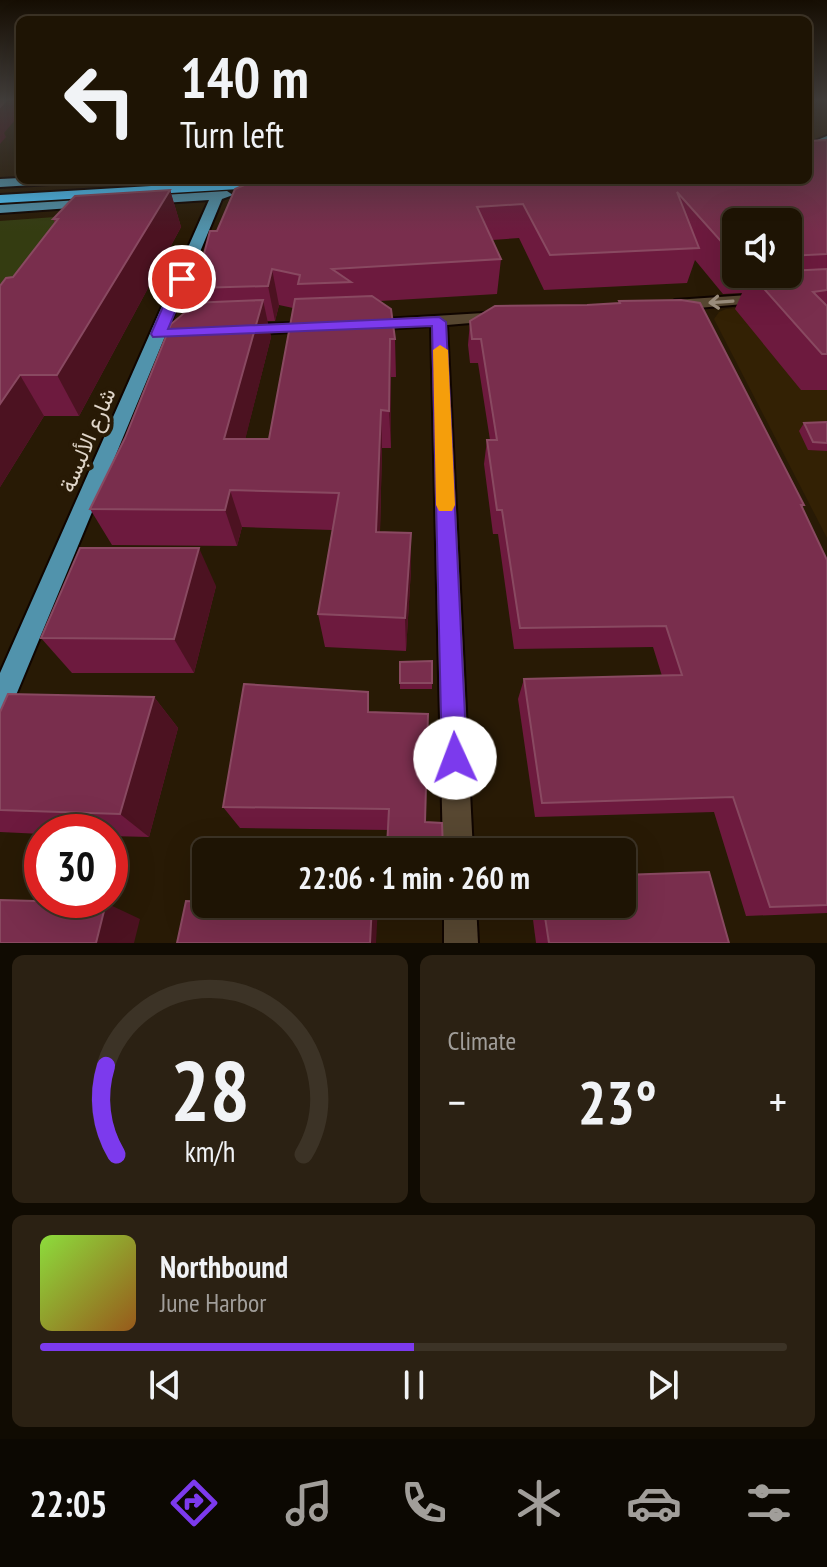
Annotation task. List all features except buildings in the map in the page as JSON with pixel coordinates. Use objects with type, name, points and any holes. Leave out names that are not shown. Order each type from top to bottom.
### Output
[{"type":"highway","points":[[0,189],[89,184]]},
{"type":"highway","points":[[0,199],[257,184]]},
{"type":"main road","points":[[0,209],[344,187]]},
{"type":"main road","name":"شارع الألبسة","points":[[0,703],[166,334],[217,196]]},
{"type":"street","points":[[660,306],[695,311],[782,298]]},
{"type":"street","points":[[221,331],[518,316]]},
{"type":"street","points":[[439,322],[457,838]]},
{"type":"street","points":[[460,918],[461,943]]},
{"type":"shaded area","points":[[827,300],[827,538],[714,319],[726,309]]},
{"type":"green space","points":[[96,214],[0,322],[0,221]]},
{"type":"slow traffic","points":[[440,350],[446,505]]},
{"type":"route","points":[[182,279],[158,334],[439,322],[455,758]]}]
